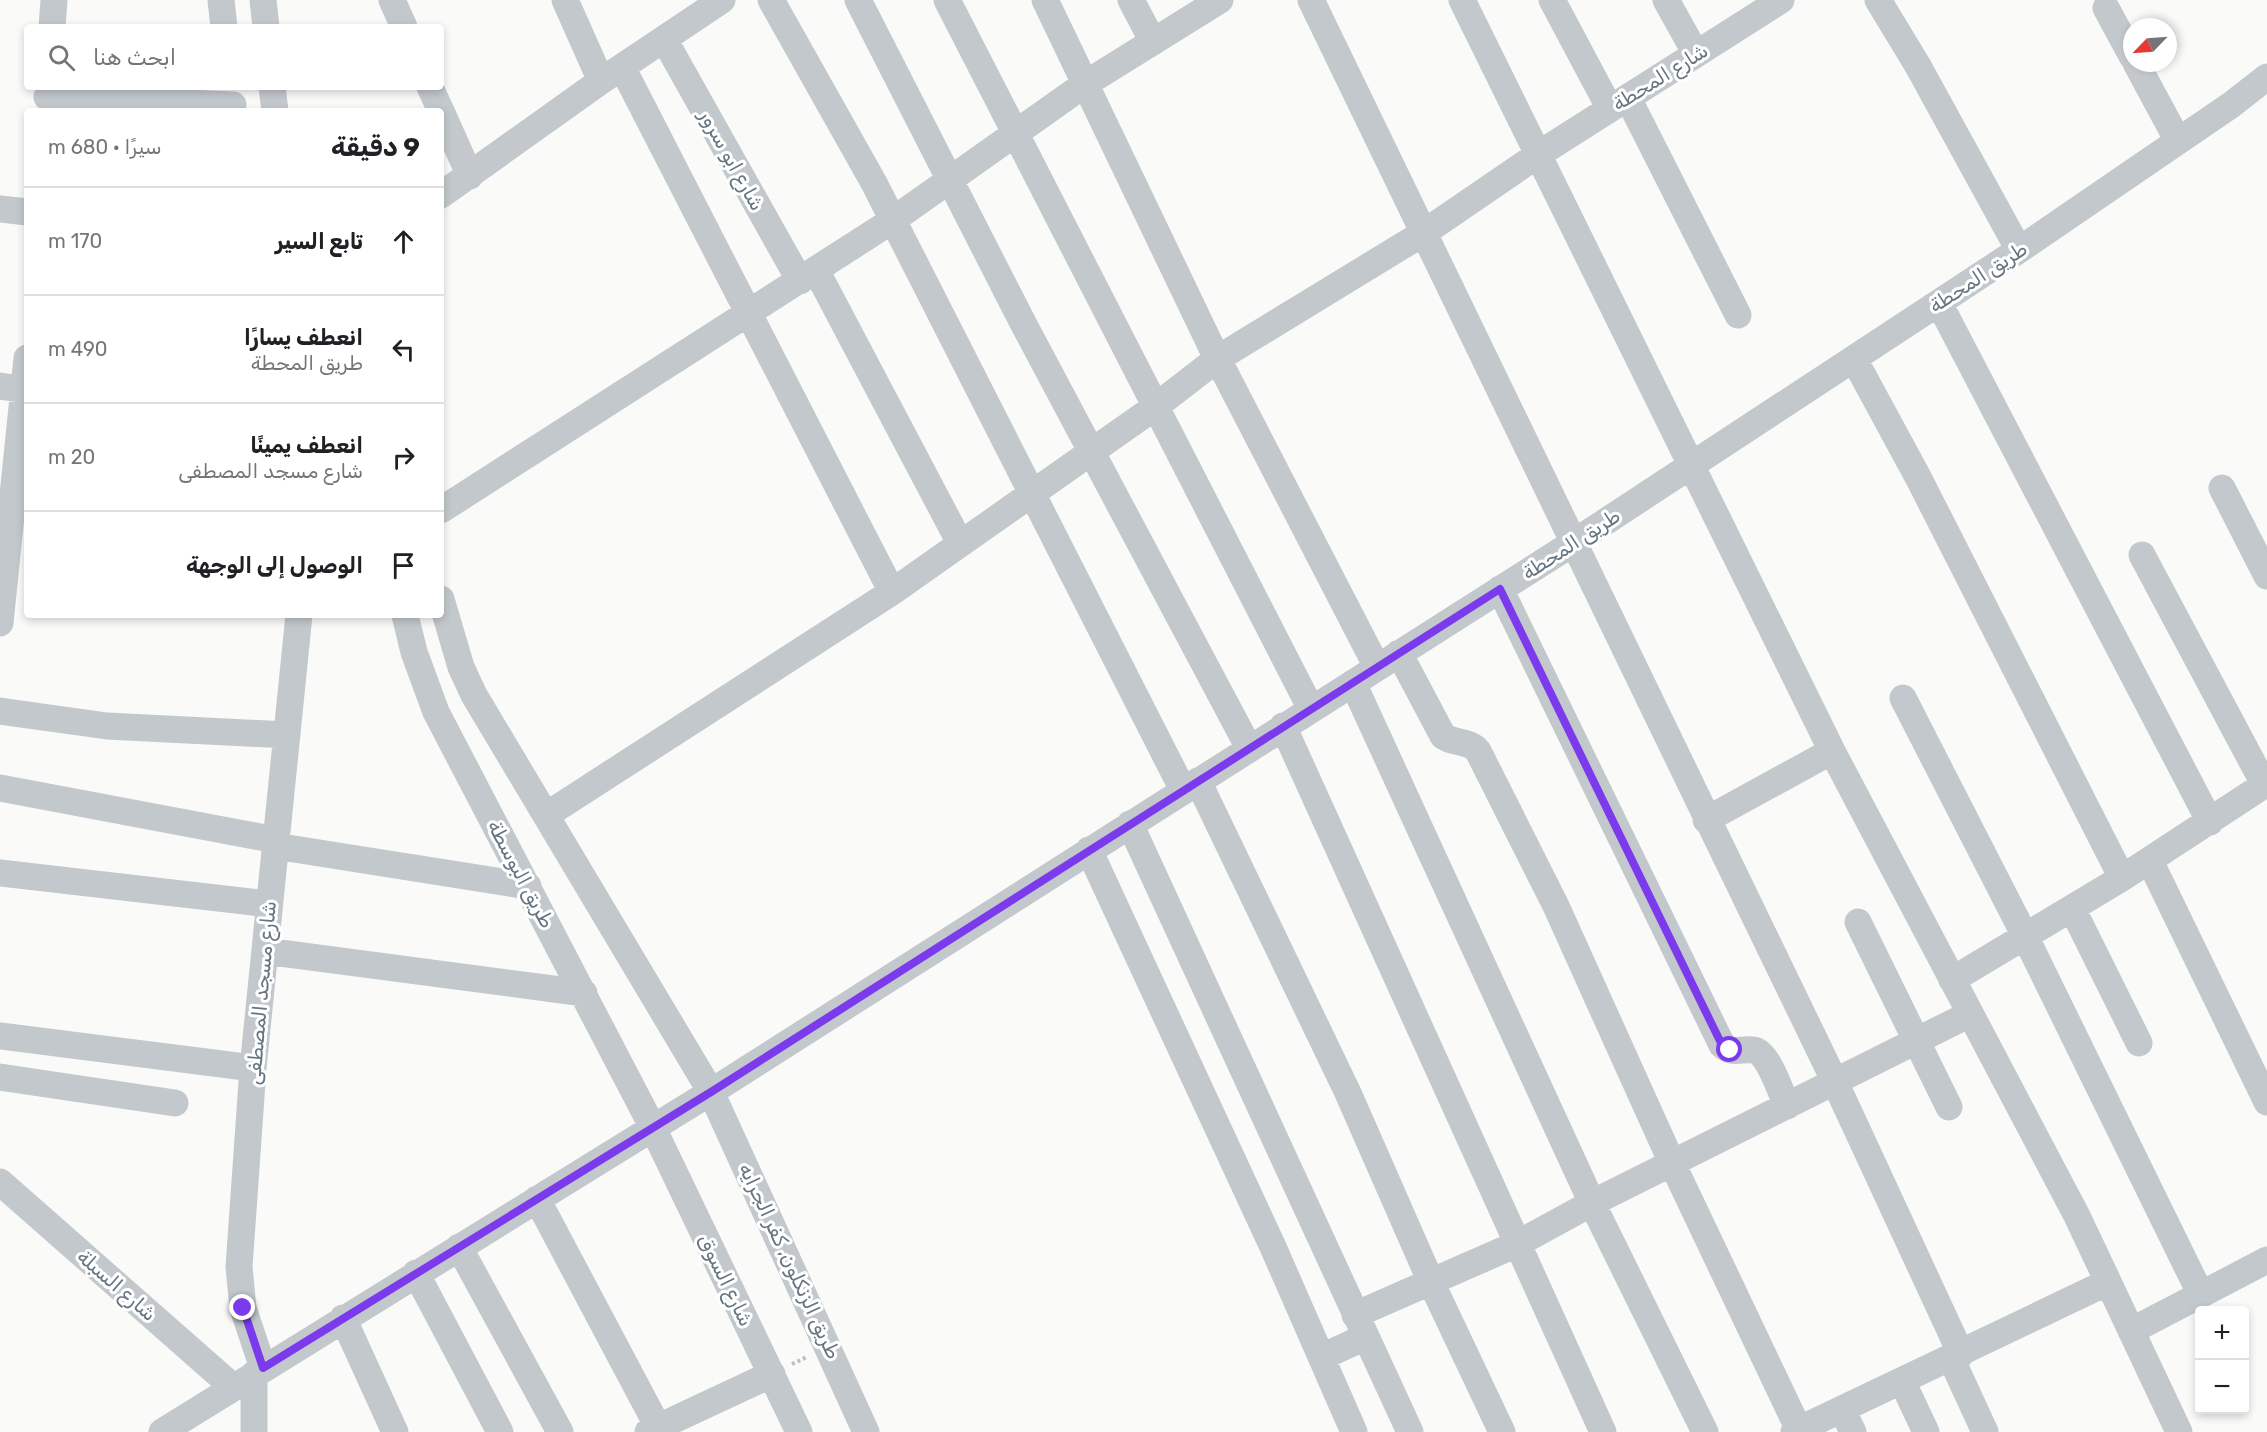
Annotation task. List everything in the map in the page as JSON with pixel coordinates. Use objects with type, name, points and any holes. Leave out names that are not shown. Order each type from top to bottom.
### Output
[{"type":"street","points":[[52,24],[54,0]]},
{"type":"street","points":[[222,0],[224,24]]},
{"type":"street","points":[[263,0],[266,24]]},
{"type":"street","points":[[392,0],[403,24]]},
{"type":"street","points":[[565,0],[611,74],[748,314],[892,592]]},
{"type":"street","points":[[771,0],[893,220],[1031,494],[1190,785],[1348,1093],[1431,1282],[1502,1432]]},
{"type":"street","points":[[858,0],[1090,450],[1249,748]]},
{"type":"street","points":[[947,0],[1311,709]]},
{"type":"street","points":[[1045,0],[1217,359],[1388,660],[1443,736],[1448,740],[1472,745],[1478,751],[1556,906],[1797,1431],[1847,1421],[1902,1381],[2108,1282]]},
{"type":"street","points":[[1131,0],[1153,42]]},
{"type":"street","points":[[1311,0],[1425,232],[1706,820],[1835,1082],[1956,1356],[1985,1432]]},
{"type":"street","points":[[1462,0],[1832,751],[2076,1216],[2179,1432]]},
{"type":"street","points":[[1552,0],[1619,103],[1738,315]]},
{"type":"street","points":[[1666,0],[1696,54]]},
{"type":"street","name":"شارع المحطة","points":[[548,814],[892,592],[1090,450],[1155,407],[1217,359],[1425,232],[1539,154],[1781,0]]},
{"type":"street","points":[[1878,0],[1918,66],[2019,250]]},
{"type":"street","points":[[444,508],[808,276],[893,220],[1085,84],[1216,1]]},
{"type":"street","points":[[444,193],[664,39],[709,4]]},
{"type":"street","points":[[2106,8],[2123,39]]},
{"type":"street","name":"شارع ابو سرور","points":[[664,39],[808,276],[960,543]]},
{"type":"street","points":[[2141,72],[2178,141]]},
{"type":"street","name":"طريق المحطة","points":[[162,1432],[681,1110],[1573,543],[2019,250],[2267,77]]},
{"type":"street","points":[[272,90],[275,108]]},
{"type":"street","points":[[431,90],[440,108]]},
{"type":"street","points":[[46,98],[232,101]]},
{"type":"street","points":[[444,118],[470,176]]},
{"type":"street","points":[[0,210],[24,212]]},
{"type":"street","points":[[1940,303],[2210,822]]},
{"type":"street","points":[[1854,359],[1919,479],[2122,878]]},
{"type":"street","points":[[0,623],[2,592],[18,546],[15,471],[17,388],[24,367]]},
{"type":"street","points":[[2222,488],[2267,576]]},
{"type":"street","points":[[1952,980],[2150,861],[2266,783],[2142,555]]},
{"type":"street","points":[[1500,589],[1722,1045],[1734,1052],[1752,1050],[1763,1055],[1787,1106]]},
{"type":"street","points":[[444,609],[461,668],[474,694],[548,814],[681,1110]]},
{"type":"street","name":"شارع مسجد المصطفى","points":[[255,1432],[239,1279],[253,1068],[299,618]]},
{"type":"street","name":"طريق البوسطة","points":[[406,618],[414,652],[436,712],[584,993],[681,1110]]},
{"type":"street","points":[[1353,682],[1592,1203],[1705,1432]]},
{"type":"street","points":[[1904,698],[2025,936],[2201,1295]]},
{"type":"street","points":[[0,711],[107,726],[287,735]]},
{"type":"street","points":[[1283,726],[1603,1432]]},
{"type":"street","points":[[1706,820],[1832,751]]},
{"type":"street","points":[[0,788],[276,843],[528,886]]},
{"type":"street","points":[[1130,824],[1410,1432]]},
{"type":"street","points":[[1089,850],[1322,1357],[1354,1432]]},
{"type":"street","points":[[2150,861],[2267,1102]]},
{"type":"street","points":[[0,873],[269,904]]},
{"type":"street","points":[[2072,908],[2139,1043]]},
{"type":"street","points":[[1858,922],[1948,1107]]},
{"type":"street","points":[[265,951],[584,993]]},
{"type":"street","points":[[1322,1357],[1360,1326],[1431,1282],[1517,1244],[1592,1203],[1971,1014]]},
{"type":"street","points":[[0,1036],[253,1068]]},
{"type":"street","points":[[0,1077],[175,1103]]},
{"type":"street","name":"طريق الزنكلون, كفر الجرايه","points":[[681,1110],[829,1346],[866,1432]]},
{"type":"street","name":"شارع السوق","points":[[681,1110],[772,1374],[800,1432]]},
{"type":"street","name":"شارع السبلة","points":[[0,1182],[250,1376]]},
{"type":"street","points":[[537,1198],[653,1430],[772,1374]]},
{"type":"street","points":[[459,1247],[560,1432]]},
{"type":"street","points":[[2131,1331],[2267,1260]]},
{"type":"street","points":[[416,1273],[500,1432]]},
{"type":"street","points":[[343,1318],[395,1432]]},
{"type":"street","points":[[1902,1381],[1926,1432]]},
{"type":"path","points":[[772,1374],[829,1346]]},
{"type":"route","points":[[243,1308],[263,1368],[711,1092],[1500,589],[1722,1045],[1730,1050]]}]
